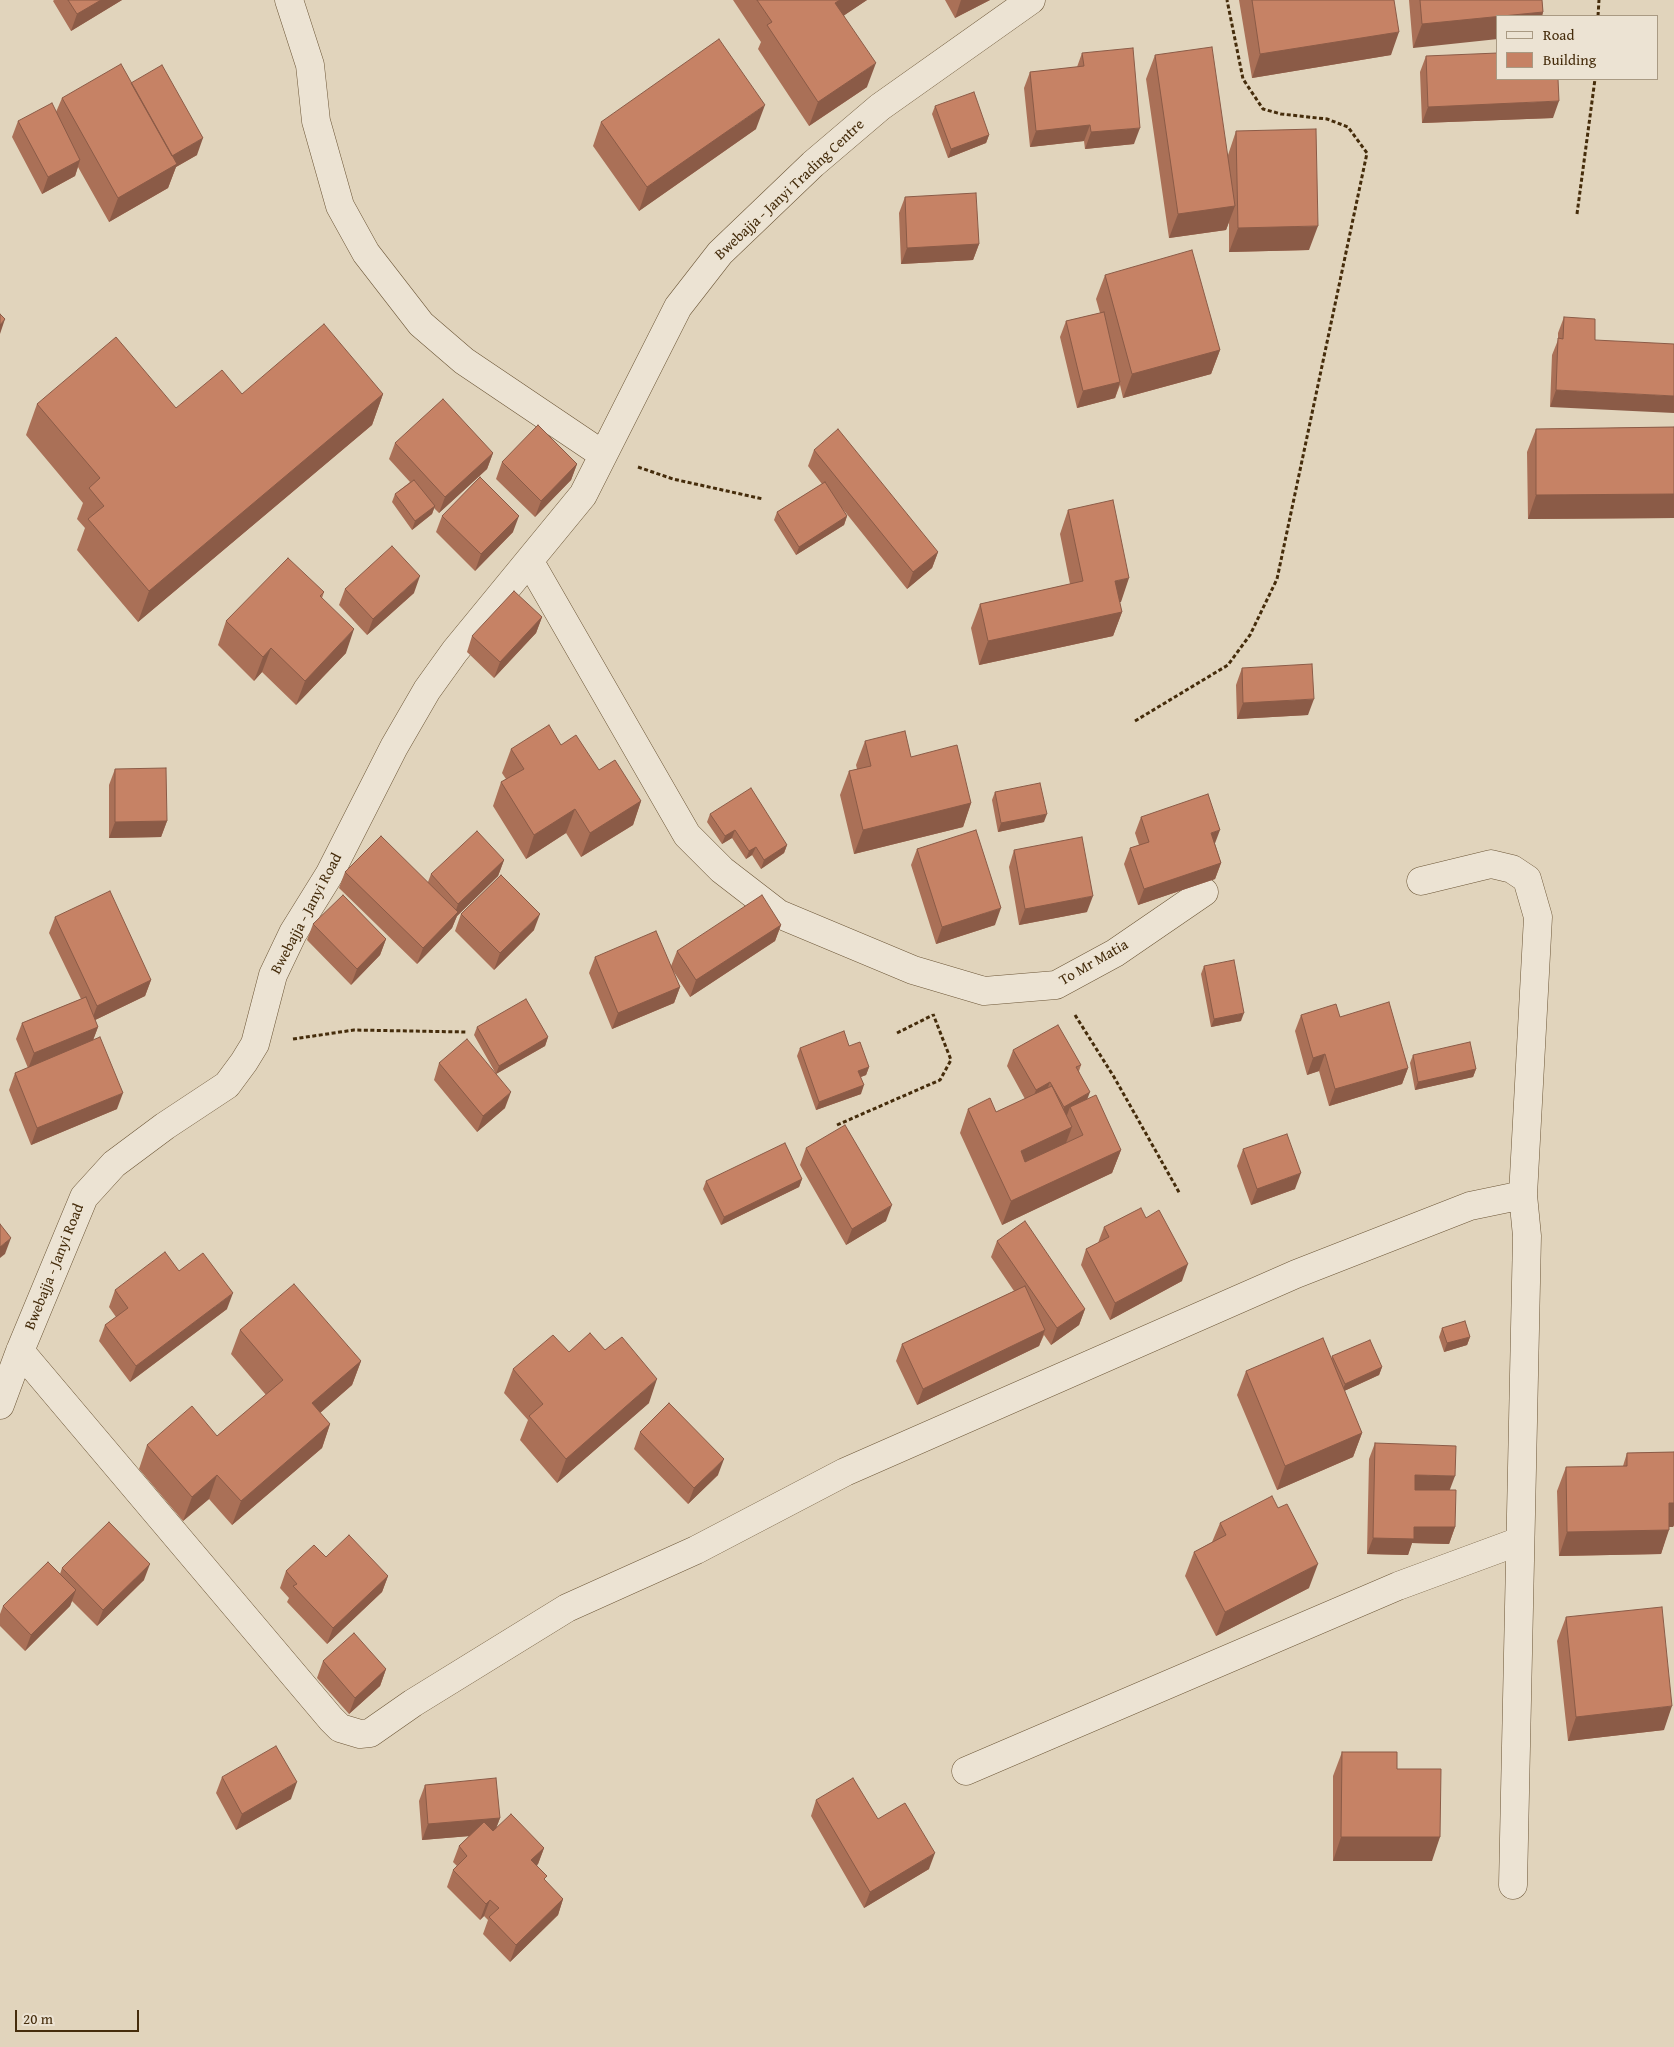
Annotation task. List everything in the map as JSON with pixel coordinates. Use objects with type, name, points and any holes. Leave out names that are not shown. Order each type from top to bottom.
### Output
[{"type":"street","points":[[289,0],[310,65],[316,121],[340,206],[366,253],[422,324],[464,361],[602,454]]},
{"type":"street","name":"Bwebajja - Janyi Trading Centre","points":[[530,562],[583,496],[602,454],[678,307],[720,253],[813,164],[880,107],[1031,0]]},
{"type":"street","name":"To Mr Matia","points":[[530,562],[688,835],[722,870],[778,914],[913,970],[984,991],[1056,985],[1115,953],[1204,892]]},
{"type":"street","name":"Bwebajja - Janyi Road","points":[[2,1395],[84,1197],[114,1164],[165,1126],[228,1085],[255,1044],[273,975],[293,933],[329,875],[394,747],[427,690],[455,651],[530,562]]},
{"type":"street","points":[[1420,881],[1490,864],[1512,869],[1527,879],[1538,917],[1523,1195],[1527,1236],[1513,1885]]},
{"type":"street","points":[[20,1351],[331,1719],[340,1728],[360,1734],[370,1733],[567,1608],[696,1550],[845,1472],[1296,1274],[1470,1206],[1523,1195]]},
{"type":"street","points":[[966,1771],[1398,1586],[1520,1541]]},
{"type":"path","points":[[1135,721],[1228,665],[1250,635],[1277,579],[1367,153],[1348,127],[1327,119],[1263,109],[1243,79],[1227,0]]},
{"type":"path","points":[[1598,0],[1598,15]]},
{"type":"path","points":[[1577,214],[1595,80]]},
{"type":"path","points":[[602,454],[673,479],[763,499]]},
{"type":"path","points":[[837,1125],[940,1080],[950,1060],[913,970]]},
{"type":"path","points":[[1056,985],[1114,1077],[1180,1194]]},
{"type":"path","points":[[897,1033],[933,1015]]},
{"type":"path","points":[[255,1044],[354,1030],[467,1032]]},
{"type":"building","points":[[68,0],[101,0],[77,14]]},
{"type":"building","points":[[757,0],[840,0],[835,3],[876,63],[818,102],[767,25],[772,22]]},
{"type":"building","points":[[1252,0],[1394,0],[1399,32],[1260,54]]},
{"type":"building","points":[[1420,0],[1542,0],[1543,12],[1496,15],[1496,17],[1422,24]]},
{"type":"building","points":[[719,39],[765,105],[647,187],[601,122]]},
{"type":"building","points":[[1212,47],[1235,206],[1178,214],[1155,55]]},
{"type":"building","points":[[1133,48],[1140,128],[1091,132],[1090,125],[1036,131],[1030,72],[1084,66],[1082,53]]},
{"type":"building","points":[[1496,53],[1496,80],[1558,80],[1559,101],[1428,107],[1426,56]]},
{"type":"building","points":[[121,64],[177,164],[118,198],[62,98]]},
{"type":"building","points":[[162,65],[203,138],[172,156],[131,83]]},
{"type":"building","points":[[974,92],[989,135],[951,149],[935,106]]},
{"type":"building","points":[[52,103],[80,160],[48,177],[18,121]]},
{"type":"building","points":[[1316,129],[1318,226],[1238,228],[1236,131]]},
{"type":"building","points":[[976,193],[979,244],[907,248],[905,197]]},
{"type":"building","points":[[1192,250],[1220,350],[1132,374],[1105,275]]},
{"type":"building","points":[[1104,312],[1120,382],[1083,391],[1066,321]]},
{"type":"building","points":[[0,314],[5,319],[0,325]]},
{"type":"building","points":[[1564,317],[1595,319],[1595,340],[1674,344],[1674,396],[1556,390],[1558,338],[1563,339]]},
{"type":"building","points":[[324,324],[383,394],[149,591],[88,519],[104,506],[89,488],[100,478],[37,404],[116,337],[176,408],[222,370],[242,394]]},
{"type":"building","points":[[443,399],[493,453],[445,497],[395,443]]},
{"type":"building","points":[[538,425],[577,464],[541,501],[502,462]]},
{"type":"building","points":[[1674,427],[1674,494],[1536,495],[1536,429]]},
{"type":"building","points":[[838,429],[938,552],[913,572],[814,450]]},
{"type":"building","points":[[480,477],[519,516],[481,554],[442,516]]},
{"type":"building","points":[[414,480],[435,506],[415,521],[395,494]]},
{"type":"building","points":[[825,482],[847,516],[799,547],[777,512]]},
{"type":"building","points":[[1113,500],[1129,578],[1115,581],[1122,612],[988,641],[980,604],[1083,581],[1068,510]]},
{"type":"building","points":[[392,546],[420,576],[373,619],[345,589]]},
{"type":"building","points":[[288,558],[324,592],[320,596],[354,629],[305,681],[271,648],[263,657],[226,621]]},
{"type":"building","points":[[514,591],[542,617],[500,662],[472,636]]},
{"type":"building","points":[[1312,664],[1314,699],[1243,703],[1242,668]]},
{"type":"building","points":[[549,725],[561,745],[576,735],[599,770],[615,760],[641,801],[590,833],[575,809],[534,835],[501,782],[524,769],[511,749]]},
{"type":"building","points":[[905,731],[911,757],[957,745],[971,803],[863,830],[849,771],[871,766],[865,741]]},
{"type":"building","points":[[166,768],[167,821],[115,822],[115,769]]},
{"type":"building","points":[[1040,783],[1047,814],[1001,823],[995,792]]},
{"type":"building","points":[[751,788],[787,845],[764,860],[756,847],[749,851],[735,830],[725,836],[710,814]]},
{"type":"building","points":[[1208,794],[1220,830],[1211,833],[1221,863],[1144,889],[1130,848],[1149,842],[1141,817]]},
{"type":"building","points":[[976,830],[1001,908],[942,927],[917,849]]},
{"type":"building","points":[[477,831],[504,860],[458,904],[431,874]]},
{"type":"building","points":[[381,836],[458,912],[423,948],[345,872]]},
{"type":"building","points":[[1082,837],[1093,896],[1025,909],[1014,850]]},
{"type":"building","points":[[501,875],[540,914],[500,953],[461,914]]},
{"type":"building","points":[[110,891],[151,980],[97,1006],[55,917]]},
{"type":"building","points":[[343,895],[386,939],[357,969],[313,924]]},
{"type":"building","points":[[762,895],[781,925],[696,980],[677,951]]},
{"type":"building","points":[[656,931],[680,987],[618,1013],[595,957]]},
{"type":"building","points":[[1234,960],[1244,1013],[1214,1019],[1204,966]]},
{"type":"building","points":[[86,997],[98,1027],[34,1053],[22,1023]]},
{"type":"building","points":[[526,999],[548,1037],[499,1066],[477,1027]]},
{"type":"building","points":[[1389,1002],[1408,1068],[1335,1089],[1325,1054],[1313,1058],[1301,1015],[1336,1004],[1340,1017]]},
{"type":"building","points":[[1058,1025],[1081,1065],[1076,1067],[1090,1092],[1064,1107],[1050,1082],[1036,1090],[1013,1050]]},
{"type":"building","points":[[844,1031],[849,1046],[860,1042],[869,1067],[858,1071],[864,1085],[819,1102],[800,1048]]},
{"type":"building","points":[[100,1037],[123,1093],[37,1128],[15,1073]]},
{"type":"building","points":[[467,1039],[511,1092],[483,1116],[439,1063]]},
{"type":"building","points":[[1470,1042],[1476,1069],[1418,1082],[1413,1055]]},
{"type":"building","points":[[1052,1086],[1072,1127],[1021,1151],[1025,1162],[1083,1135],[1070,1107],[1096,1095],[1121,1150],[1011,1201],[968,1109],[990,1098],[996,1112]]},
{"type":"building","points":[[845,1125],[892,1205],[852,1229],[806,1148]]},
{"type":"building","points":[[1287,1134],[1301,1173],[1257,1189],[1243,1149]]},
{"type":"building","points":[[785,1143],[802,1179],[724,1217],[706,1181]]},
{"type":"building","points":[[1141,1208],[1146,1218],[1159,1210],[1188,1264],[1115,1303],[1086,1249],[1109,1237],[1104,1227]]},
{"type":"building","points":[[1025,1221],[1085,1309],[1057,1328],[997,1241]]},
{"type":"building","points":[[0,1224],[11,1238],[0,1247]]},
{"type":"building","points":[[165,1252],[179,1271],[203,1253],[233,1293],[136,1366],[105,1325],[128,1308],[115,1290]]},
{"type":"building","points":[[294,1284],[361,1361],[312,1403],[330,1424],[241,1501],[217,1475],[192,1497],[147,1445],[192,1406],[217,1436],[283,1380],[240,1330]]},
{"type":"building","points":[[1025,1286],[1045,1330],[923,1389],[902,1344]]},
{"type":"building","points":[[1465,1321],[1470,1337],[1447,1343],[1442,1328]]},
{"type":"building","points":[[590,1333],[605,1350],[622,1337],[657,1379],[566,1459],[529,1416],[543,1404],[513,1369],[553,1335],[569,1352]]},
{"type":"building","points":[[1323,1338],[1362,1433],[1285,1466],[1246,1371]]},
{"type":"building","points":[[1370,1340],[1382,1367],[1345,1384],[1332,1356]]},
{"type":"building","points":[[669,1403],[724,1459],[694,1488],[640,1432]]},
{"type":"building","points":[[1375,1443],[1456,1446],[1455,1476],[1415,1475],[1415,1490],[1456,1490],[1455,1527],[1414,1527],[1414,1539],[1373,1538]]},
{"type":"building","points":[[1674,1452],[1674,1503],[1669,1503],[1669,1530],[1567,1532],[1566,1467],[1627,1466],[1627,1453]]},
{"type":"building","points":[[1272,1496],[1278,1508],[1287,1504],[1318,1564],[1225,1612],[1194,1552],[1226,1535],[1220,1523]]},
{"type":"building","points":[[109,1522],[150,1564],[103,1610],[62,1568]]},
{"type":"building","points":[[349,1535],[388,1576],[333,1628],[293,1586],[297,1584],[286,1571],[314,1545],[326,1557]]},
{"type":"building","points":[[48,1562],[76,1590],[31,1635],[3,1606]]},
{"type":"building","points":[[1662,1607],[1672,1706],[1576,1717],[1566,1617]]},
{"type":"building","points":[[354,1633],[386,1669],[355,1698],[323,1661]]},
{"type":"building","points":[[276,1746],[297,1782],[242,1814],[222,1777]]},
{"type":"building","points":[[1342,1752],[1397,1752],[1397,1769],[1441,1769],[1440,1837],[1341,1837]]},
{"type":"building","points":[[496,1778],[500,1818],[428,1824],[425,1785]]},
{"type":"building","points":[[853,1778],[878,1819],[905,1803],[935,1853],[870,1892],[816,1800]]},
{"type":"building","points":[[511,1814],[544,1848],[531,1860],[547,1876],[544,1879],[563,1899],[516,1945],[489,1917],[499,1908],[490,1900],[486,1904],[453,1870],[467,1856],[459,1846],[484,1822],[493,1831]]}]
